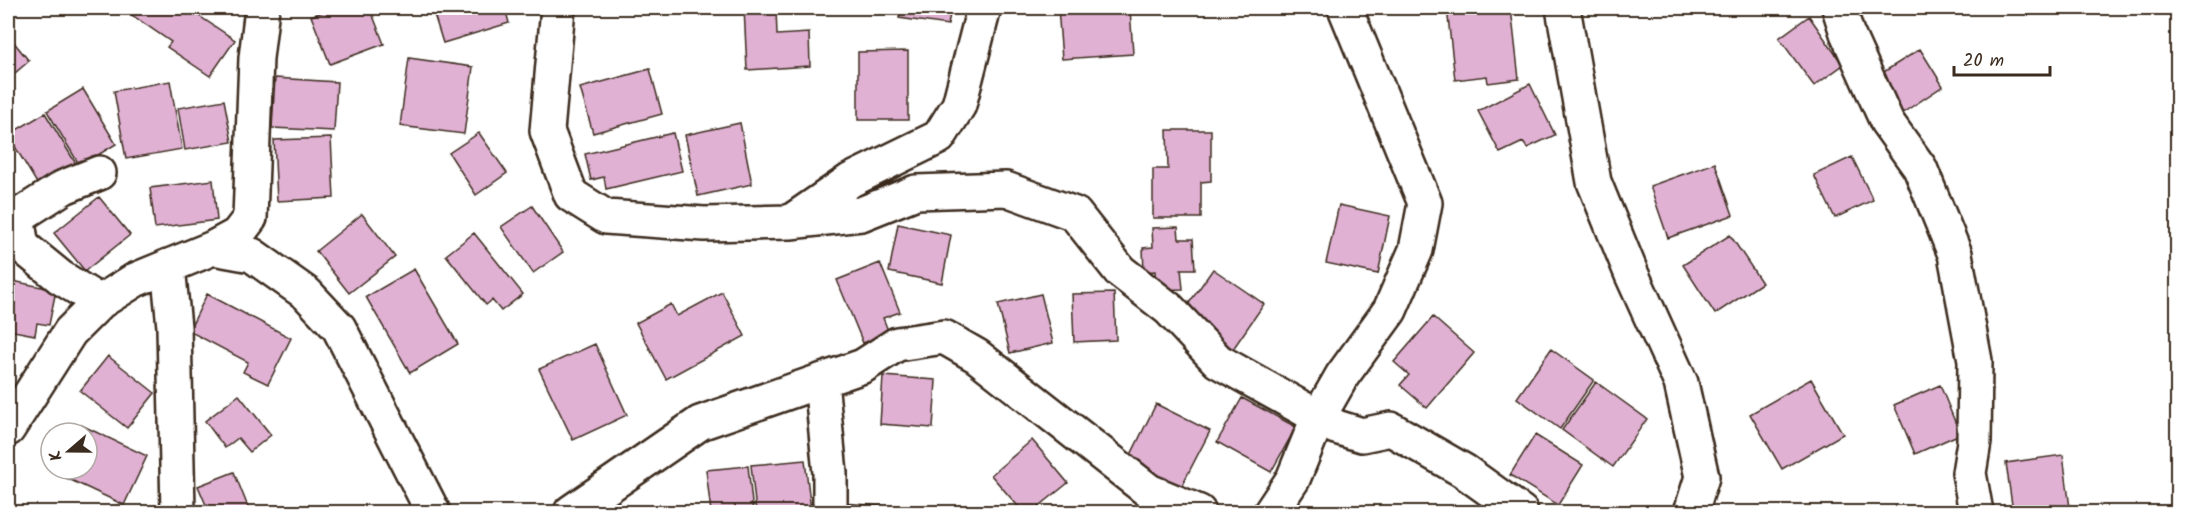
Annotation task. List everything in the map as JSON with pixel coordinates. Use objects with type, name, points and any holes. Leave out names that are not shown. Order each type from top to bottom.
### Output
[{"type":"street","points":[[8,429],[70,332],[100,302],[135,280],[213,248],[237,235],[250,218],[256,58],[262,8]]},
{"type":"street","points":[[558,8],[547,130],[571,195],[606,217],[704,224],[790,222],[861,214],[916,192],[1006,189],[1076,214],[1120,271],[1169,309],[1218,361],[1336,428],[1362,435],[1391,429],[1464,471],[1521,513]]},
{"type":"street","points":[[790,222],[851,180],[939,137],[958,105],[984,8]]},
{"type":"street","points":[[1270,513],[1293,479],[1318,418],[1342,376],[1390,310],[1416,250],[1425,203],[1345,8]]},
{"type":"street","points":[[1563,8],[1594,182],[1632,275],[1681,383],[1702,477],[1692,513]]},
{"type":"street","points":[[1839,8],[1847,33],[1887,122],[1920,168],[1955,254],[1975,361],[1974,442],[1969,473],[1976,513]]},
{"type":"street","points":[[99,173],[64,188],[16,217],[15,246],[100,302]]},
{"type":"street","points":[[213,248],[252,255],[307,294],[339,328],[433,513]]},
{"type":"street","points":[[168,266],[174,327],[178,513]]},
{"type":"street","points":[[571,513],[700,423],[863,366],[897,344],[944,337],[977,356],[1149,491],[1199,513]]},
{"type":"street","points":[[821,381],[830,473],[830,513]]},
{"type":"building","points":[[133,8],[187,8],[235,40],[210,76],[167,47],[171,42],[129,13]]},
{"type":"building","points":[[334,8],[370,8],[384,44],[330,64],[311,16]]},
{"type":"building","points":[[432,8],[505,8],[509,23],[443,43]]},
{"type":"building","points":[[744,8],[776,8],[777,35],[809,33],[810,66],[747,70]]},
{"type":"building","points":[[901,8],[951,8],[948,25],[899,18]]},
{"type":"building","points":[[1058,8],[1130,8],[1133,54],[1062,59]]},
{"type":"building","points":[[1447,8],[1511,8],[1519,79],[1488,83],[1487,76],[1455,80]]},
{"type":"building","points":[[1809,16],[1843,65],[1814,86],[1779,38]]},
{"type":"building","points":[[8,35],[29,61],[8,79]]},
{"type":"building","points":[[1920,49],[1943,86],[1898,116],[1874,78]]},
{"type":"building","points":[[908,51],[908,120],[858,120],[858,52]]},
{"type":"building","points":[[409,58],[473,67],[464,134],[400,126]]},
{"type":"building","points":[[650,69],[662,114],[593,133],[580,88]]},
{"type":"building","points":[[275,78],[337,82],[334,131],[272,128]]},
{"type":"building","points":[[170,81],[182,149],[126,159],[114,91]]},
{"type":"building","points":[[1530,84],[1555,135],[1527,148],[1523,142],[1500,153],[1478,111]]},
{"type":"building","points":[[83,89],[116,144],[80,166],[47,111]]},
{"type":"building","points":[[224,100],[232,142],[185,150],[178,108]]},
{"type":"building","points":[[45,113],[78,167],[41,190],[8,135]]},
{"type":"building","points":[[740,123],[752,184],[698,196],[685,135]]},
{"type":"building","points":[[1167,130],[1211,130],[1211,181],[1201,182],[1201,218],[1153,218],[1153,169],[1168,169]]},
{"type":"building","points":[[479,133],[507,173],[476,195],[449,153]]},
{"type":"building","points":[[673,133],[682,171],[606,189],[604,177],[591,180],[585,154]]},
{"type":"building","points":[[331,138],[334,198],[277,201],[274,140]]},
{"type":"building","points":[[1852,157],[1873,200],[1835,218],[1814,175]]},
{"type":"building","points":[[1715,163],[1733,215],[1668,238],[1650,186]]},
{"type":"building","points":[[213,180],[217,220],[155,228],[150,188]]},
{"type":"building","points":[[99,197],[130,235],[85,271],[54,233]]},
{"type":"building","points":[[1339,205],[1390,216],[1378,274],[1326,263]]},
{"type":"building","points":[[532,206],[563,252],[533,273],[501,227]]},
{"type":"building","points":[[362,214],[395,257],[349,293],[316,251]]},
{"type":"building","points":[[898,224],[951,235],[942,283],[889,272]]},
{"type":"building","points":[[1178,227],[1179,239],[1193,239],[1195,269],[1181,269],[1183,289],[1156,290],[1155,271],[1144,272],[1143,248],[1153,247],[1152,228]]},
{"type":"building","points":[[474,233],[523,294],[501,311],[492,300],[486,305],[446,255]]},
{"type":"building","points":[[1730,235],[1762,283],[1715,314],[1683,265]]},
{"type":"building","points":[[880,263],[900,312],[883,318],[889,333],[863,343],[837,280]]},
{"type":"building","points":[[414,269],[458,344],[410,373],[366,297]]},
{"type":"building","points":[[1213,269],[1264,304],[1233,349],[1182,313]]},
{"type":"building","points":[[8,280],[56,290],[49,325],[37,323],[35,335],[8,330]]},
{"type":"building","points":[[722,292],[745,336],[666,379],[636,323],[671,304],[677,316]]},
{"type":"building","points":[[1114,293],[1116,340],[1074,342],[1072,294]]},
{"type":"building","points":[[207,294],[291,338],[268,384],[243,372],[248,362],[189,331]]},
{"type":"building","points":[[1041,294],[1053,343],[1010,353],[998,304]]},
{"type":"building","points":[[1433,317],[1474,353],[1427,408],[1400,385],[1409,375],[1394,362]]},
{"type":"building","points":[[595,344],[627,415],[573,440],[539,369]]},
{"type":"building","points":[[1551,349],[1594,380],[1560,429],[1517,398]]},
{"type":"building","points":[[108,356],[155,393],[127,428],[80,391]]},
{"type":"building","points":[[883,376],[936,380],[933,428],[880,424]]},
{"type":"building","points":[[1811,379],[1843,434],[1782,469],[1750,414]]},
{"type":"building","points":[[1596,382],[1647,419],[1613,467],[1562,430]]},
{"type":"building","points":[[1940,385],[1960,434],[1915,454],[1894,405]]},
{"type":"building","points":[[239,395],[271,435],[250,452],[238,438],[225,448],[205,421]]},
{"type":"building","points":[[1242,398],[1296,427],[1271,472],[1217,442]]},
{"type":"building","points":[[1156,404],[1210,431],[1179,491],[1126,465]]},
{"type":"building","points":[[99,433],[147,456],[124,505],[73,481],[99,481]]},
{"type":"building","points":[[1535,435],[1583,465],[1558,505],[1510,475]]},
{"type":"building","points":[[1032,440],[1068,483],[1032,512],[1023,512],[991,475]]},
{"type":"building","points":[[2063,455],[2070,508],[2013,512],[2006,463]]},
{"type":"building","points":[[805,460],[811,511],[756,512],[751,465]]},
{"type":"building","points":[[748,466],[753,512],[711,512],[706,470]]},
{"type":"building","points":[[234,472],[250,512],[209,512],[198,486]]},
{"type":"building","points":[[844,503],[911,509],[910,512],[843,512]]}]
